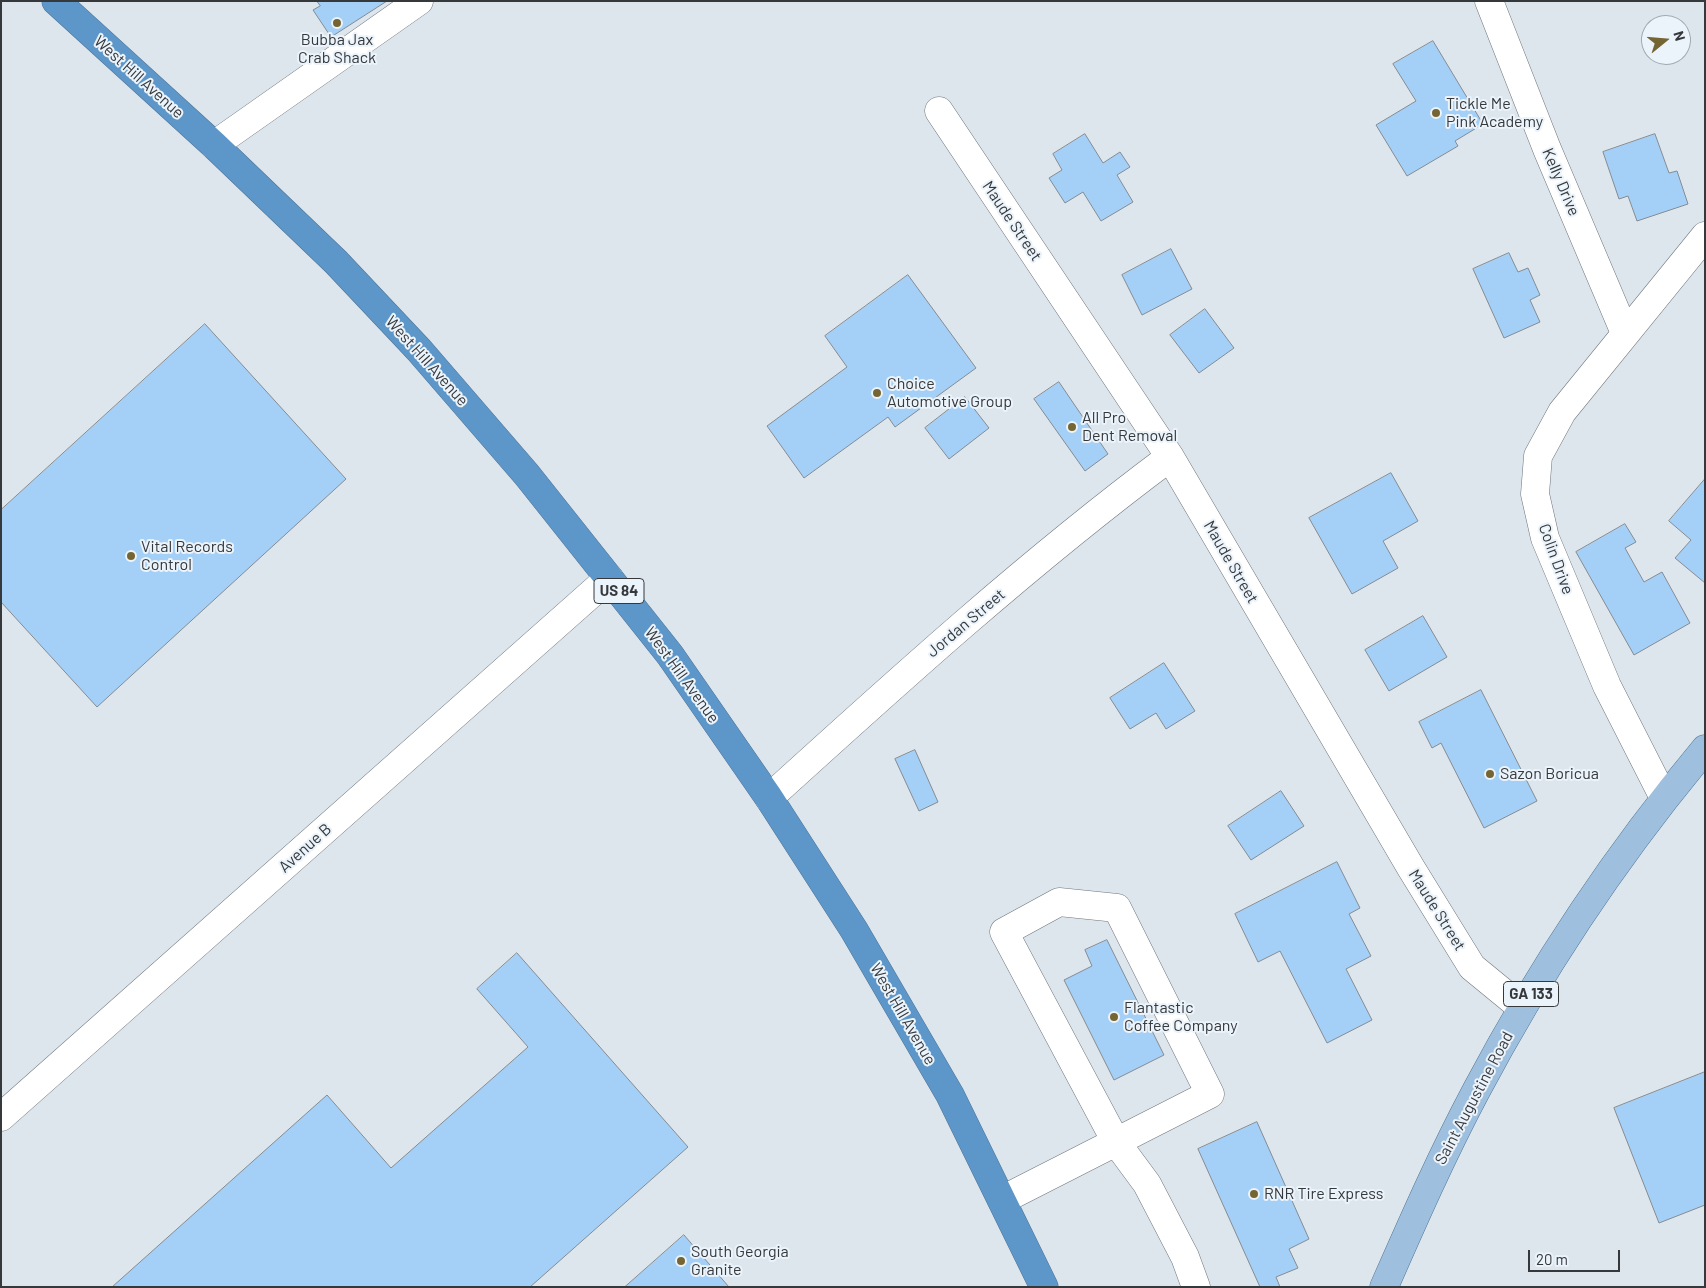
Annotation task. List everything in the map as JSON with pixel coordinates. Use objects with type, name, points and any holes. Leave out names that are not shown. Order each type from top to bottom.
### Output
[{"type":"highway","name":"West Hill Avenue","points":[[56,1],[214,145],[336,262],[419,350],[527,475],[670,655],[769,798],[854,930],[950,1095],[1044,1287]]},
{"type":"main road","name":"Saint Augustine Road","points":[[1384,1287],[1434,1175],[1476,1091],[1522,1008],[1608,874],[1664,798],[1705,749]]},
{"type":"street","points":[[214,145],[419,1]]},
{"type":"street","name":"Kelly Drive","points":[[1488,1],[1547,149],[1626,333]]},
{"type":"street","name":"Maude Street","points":[[939,111],[1170,457],[1410,868],[1472,967],[1522,1008]]},
{"type":"street","name":"Colin Drive","points":[[1664,798],[1604,678],[1545,538],[1535,494],[1538,456],[1562,412],[1705,236]]},
{"type":"street","name":"Jordan Street","points":[[769,798],[934,650],[1108,503],[1170,457]]},
{"type":"street","name":"Avenue B","points":[[1,1117],[609,578]]},
{"type":"street","points":[[1002,1200],[1116,1142],[1210,1094],[1117,908],[1059,902],[1004,932],[1116,1142],[1147,1184],[1185,1257],[1196,1287]]},
{"type":"building","name":"Bubba Jax Crab Shack","points":[[317,1],[387,1],[331,37],[313,10],[320,6]]},
{"type":"building","name":"Tickle Me Pink Academy","points":[[1433,41],[1483,124],[1455,141],[1458,146],[1407,176],[1376,125],[1416,101],[1393,64]]},
{"type":"building","points":[[1085,134],[1103,163],[1120,152],[1130,167],[1117,175],[1133,202],[1101,221],[1083,192],[1065,203],[1049,178],[1062,170],[1053,154]]},
{"type":"building","points":[[1655,134],[1669,173],[1677,171],[1688,204],[1637,221],[1628,196],[1619,199],[1603,152]]},
{"type":"building","points":[[1171,249],[1192,289],[1142,315],[1122,275]]},
{"type":"building","points":[[1509,253],[1518,272],[1528,268],[1540,295],[1530,300],[1540,322],[1504,338],[1473,269]]},
{"type":"building","name":"Choice Automotive Group","points":[[908,275],[976,368],[895,427],[888,417],[804,478],[767,426],[847,367],[825,336]]},
{"type":"building","points":[[1205,309],[1234,348],[1199,373],[1170,335]]},
{"type":"building","name":"Vital Records Control","points":[[205,324],[346,479],[97,707],[1,602],[1,510]]},
{"type":"building","name":"All Pro Dent Removal","points":[[1059,382],[1108,454],[1085,471],[1034,399]]},
{"type":"building","points":[[965,397],[989,428],[949,459],[925,428]]},
{"type":"building","points":[[1391,473],[1418,521],[1383,541],[1398,568],[1352,594],[1309,518]]},
{"type":"building","points":[[1705,479],[1705,583],[1675,558],[1691,540],[1669,521]]},
{"type":"building","points":[[1625,524],[1636,542],[1625,548],[1644,582],[1662,572],[1690,623],[1634,655],[1576,552]]},
{"type":"building","points":[[1423,616],[1447,657],[1389,691],[1365,650]]},
{"type":"building","points":[[1164,663],[1195,711],[1166,729],[1156,713],[1130,729],[1110,698]]},
{"type":"building","name":"Sazon Boricua","points":[[1481,690],[1537,801],[1484,828],[1441,743],[1432,748],[1419,722]]},
{"type":"building","points":[[915,750],[938,802],[919,811],[895,759]]},
{"type":"building","points":[[1281,791],[1304,826],[1251,860],[1228,826]]},
{"type":"building","points":[[1337,862],[1360,908],[1349,914],[1371,956],[1346,969],[1372,1020],[1327,1043],[1280,951],[1258,962],[1235,914]]},
{"type":"building","name":"Flantastic Coffee Company","points":[[1107,940],[1164,1055],[1114,1080],[1064,980],[1092,966],[1085,950]]},
{"type":"building","points":[[517,953],[688,1147],[530,1287],[112,1287],[327,1095],[391,1168],[528,1047],[477,989]]},
{"type":"building","points":[[1705,1072],[1705,1205],[1659,1223],[1614,1108]]},
{"type":"building","name":"RNR Tire Express","points":[[1257,1122],[1309,1239],[1289,1249],[1298,1268],[1276,1277],[1280,1287],[1260,1287],[1198,1149]]},
{"type":"building","name":"South Georgia Granite","points":[[684,1235],[729,1287],[625,1287]]},
{"type":"place","name":"Bubba Jax Crab Shack","points":[[337,23]]},
{"type":"place","name":"Tickle Me Pink Academy","points":[[1436,113]]},
{"type":"place","name":"Choice Automotive Group","points":[[877,393]]},
{"type":"place","name":"All Pro Dent Removal","points":[[1072,427]]},
{"type":"place","name":"Vital Records Control","points":[[131,556]]},
{"type":"place","name":"Sazon Boricua","points":[[1490,774]]},
{"type":"place","name":"Flantastic Coffee Company","points":[[1114,1017]]},
{"type":"place","name":"RNR Tire Express","points":[[1254,1194]]},
{"type":"place","name":"South Georgia Granite","points":[[681,1261]]}]
